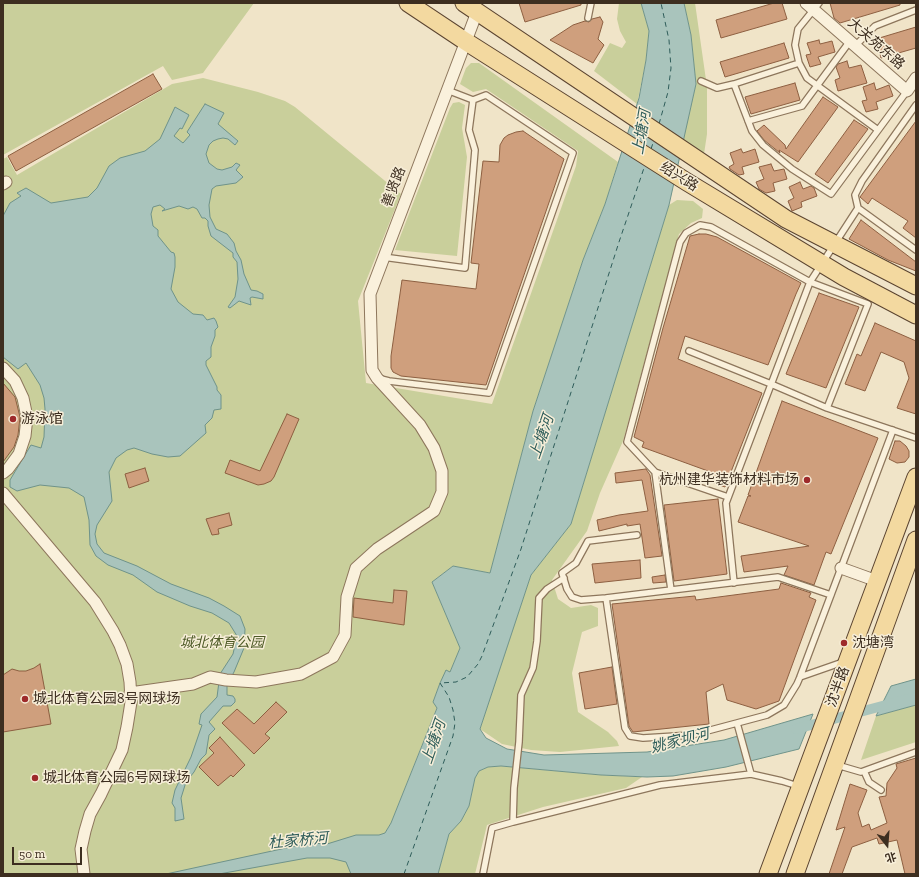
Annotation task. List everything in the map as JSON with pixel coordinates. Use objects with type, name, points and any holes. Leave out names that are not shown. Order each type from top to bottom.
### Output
[{"type":"main road","name":"绍兴路","points":[[408,3],[465,41],[687,182],[821,264],[916,315]]},
{"type":"main road","name":"绍兴路","points":[[470,7],[786,219],[916,286]]},
{"type":"main road","name":"沈半路","points":[[768,874],[916,477]]},
{"type":"main road","name":"沈半路","points":[[795,874],[916,540]]},
{"type":"street","name":"大关苑东路","points":[[813,5],[853,44],[907,91]]},
{"type":"street","name":"善贤路","points":[[377,378],[372,370],[370,294],[465,41],[470,7]]},
{"type":"street","points":[[907,91],[916,78]]},
{"type":"street","points":[[3,368],[15,381],[23,398],[27,417],[25,436],[19,454],[8,469],[3,473]]},
{"type":"street","points":[[130,693],[193,684],[210,677],[226,680],[256,682],[301,674],[333,657],[345,634],[347,597],[356,568],[377,549],[434,511],[442,492],[442,471],[434,448],[420,425],[377,378]]},
{"type":"street","points":[[3,492],[95,602],[120,645],[127,664],[131,702],[127,727],[122,750],[90,814],[85,831],[81,849],[84,874]]},
{"type":"street","points":[[841,568],[877,581]]},
{"type":"lane","points":[[588,18],[591,3]]},
{"type":"lane","points":[[813,5],[798,29],[795,45],[798,63],[807,78],[878,130]]},
{"type":"lane","points":[[748,121],[802,106],[817,85],[853,44],[875,26],[916,10]]},
{"type":"lane","points":[[701,81],[717,88],[798,63]]},
{"type":"lane","points":[[734,84],[752,131],[763,146],[792,169],[831,194],[907,91]]},
{"type":"lane","points":[[377,378],[388,381],[489,394],[573,154],[486,95],[473,100],[446,90]]},
{"type":"lane","points":[[383,257],[465,268],[475,150],[469,130],[473,100]]},
{"type":"lane","points":[[916,105],[862,181],[854,195],[858,208],[916,250]]},
{"type":"lane","points":[[734,583],[726,503],[810,282],[858,208]]},
{"type":"lane","points":[[728,497],[655,472],[627,442],[680,242],[686,232],[700,226],[711,226],[810,282],[868,304],[827,408]]},
{"type":"lane","points":[[689,351],[827,408],[916,438]]},
{"type":"lane","points":[[606,598],[625,728],[630,736],[643,738],[692,735],[766,715],[784,706],[800,677],[893,430]]},
{"type":"lane","points":[[655,472],[671,590]]},
{"type":"lane","points":[[637,535],[588,541],[576,563],[562,573],[572,597],[582,600],[606,598],[778,577],[830,595]]},
{"type":"lane","points":[[513,822],[521,695],[533,668],[537,641],[539,598],[547,589],[564,578]]},
{"type":"lane","points":[[800,677],[847,661]]},
{"type":"lane","points":[[737,723],[751,774]]},
{"type":"lane","points":[[835,764],[861,772],[916,752]]},
{"type":"lane","points":[[864,771],[869,782],[880,790]]},
{"type":"lane","points":[[482,874],[492,828],[513,822],[660,785],[751,774],[800,787]]},
{"type":"green space","points":[[3,3],[254,3],[203,73],[172,80],[163,66],[3,155]]},
{"type":"green space","points":[[619,3],[641,3],[649,31],[646,60],[637,104],[594,71],[610,43],[622,48],[626,42],[620,31],[617,19]]},
{"type":"green space","points":[[684,3],[695,3],[707,87],[707,134],[704,154],[683,139],[696,84],[691,35]]},
{"type":"green space","name":"城北体育公园","points":[[471,63],[479,63],[618,162],[605,204],[583,260],[533,411],[490,573],[453,566],[432,582],[460,648],[450,672],[440,683],[433,702],[437,707],[391,823],[361,874],[3,874],[3,159],[7,157],[17,175],[172,84],[203,78],[258,92],[285,101],[295,107],[401,194],[358,301],[366,383],[492,404],[576,166],[578,151],[486,89],[473,92],[460,84],[466,68]]},
{"type":"green space","points":[[459,102],[465,105],[462,128],[467,157],[457,256],[395,250],[450,108],[453,103]]},
{"type":"green space","points":[[677,200],[693,201],[703,209],[702,218],[691,223],[679,234],[623,441],[600,493],[587,531],[552,580],[558,599],[571,608],[591,605],[598,608],[598,626],[582,632],[572,673],[578,712],[608,732],[617,741],[619,746],[560,752],[531,750],[502,744],[480,729],[487,706],[531,575],[571,524],[669,205]]},
{"type":"green space","points":[[916,705],[916,742],[861,760],[876,716]]},
{"type":"green space","points":[[501,766],[642,777],[626,788],[543,807],[487,825],[475,874],[438,874],[449,834],[461,821],[469,806],[475,778],[479,771],[488,767]]},
{"type":"water","name":"上塘河","points":[[641,3],[684,3],[691,35],[696,84],[669,205],[571,524],[531,575],[480,729],[486,738],[507,749],[544,755],[647,752],[724,740],[813,714],[799,749],[726,767],[673,776],[647,777],[601,775],[501,766],[488,767],[479,771],[475,778],[469,806],[461,821],[449,834],[438,874],[351,874],[346,862],[330,858],[307,858],[219,874],[166,874],[309,843],[327,844],[356,835],[379,835],[385,833],[391,823],[437,708],[433,702],[440,683],[446,670],[450,672],[460,648],[432,582],[453,566],[490,573],[533,411],[583,260],[605,204],[639,98],[646,60],[649,31]]},
{"type":"water","points":[[205,104],[224,113],[218,124],[238,141],[235,145],[228,139],[223,138],[213,141],[209,145],[206,154],[209,163],[217,169],[222,170],[232,167],[236,163],[240,165],[236,170],[243,177],[236,183],[216,186],[212,189],[209,205],[210,217],[216,229],[227,234],[234,243],[251,290],[263,294],[263,299],[252,297],[250,298],[251,305],[239,301],[230,308],[228,307],[235,297],[238,279],[237,262],[233,257],[233,253],[211,236],[208,221],[205,218],[202,218],[197,209],[193,207],[188,209],[179,206],[162,211],[165,209],[160,205],[153,207],[151,214],[153,226],[158,230],[158,236],[171,252],[174,253],[175,267],[171,289],[178,302],[193,314],[203,315],[207,320],[214,318],[216,321],[218,327],[215,330],[215,336],[211,347],[211,357],[206,361],[206,365],[217,387],[217,390],[221,395],[221,409],[214,410],[212,418],[205,425],[206,433],[180,456],[168,457],[134,448],[127,450],[116,458],[109,472],[112,501],[97,525],[95,534],[97,544],[104,553],[137,566],[171,584],[209,598],[224,606],[240,616],[245,629],[244,648],[227,685],[227,695],[233,696],[235,702],[231,706],[223,706],[209,722],[215,729],[209,735],[206,754],[186,782],[181,798],[184,819],[175,821],[175,808],[172,803],[175,790],[191,757],[202,725],[199,724],[201,714],[217,697],[220,674],[233,654],[237,636],[229,623],[212,613],[190,606],[157,592],[133,575],[108,565],[96,556],[90,545],[89,520],[84,497],[69,488],[40,485],[17,491],[10,487],[10,480],[31,445],[41,448],[44,437],[45,409],[44,398],[40,385],[26,363],[18,369],[3,357],[3,216],[10,203],[21,196],[17,193],[26,188],[51,203],[88,197],[97,188],[109,166],[120,158],[145,151],[160,139],[175,107],[189,115],[182,129],[180,128],[174,136],[183,143],[190,135],[187,132]]},
{"type":"water","points":[[916,679],[916,705],[876,716],[891,686]]},
{"type":"building","points":[[519,3],[581,3],[581,5],[525,22]]},
{"type":"building","points":[[774,3],[782,3],[787,19],[721,38],[716,20]]},
{"type":"building","points":[[830,3],[900,3],[900,5],[840,23],[834,18]]},
{"type":"building","points":[[600,17],[603,22],[598,39],[604,45],[593,63],[550,40],[573,25],[585,21],[589,22],[592,19]]},
{"type":"building","points":[[916,27],[916,48],[881,58],[876,39]]},
{"type":"building","points":[[819,40],[820,44],[832,41],[835,52],[818,57],[821,64],[810,67],[806,55],[811,54],[807,43]]},
{"type":"building","points":[[784,43],[789,58],[725,77],[720,62]]},
{"type":"building","points":[[847,61],[849,68],[861,65],[867,83],[838,91],[835,80],[840,78],[836,67],[838,64]]},
{"type":"building","points":[[153,74],[162,89],[16,171],[8,156]]},
{"type":"building","points":[[795,83],[800,100],[751,114],[745,97]]},
{"type":"building","points":[[874,83],[876,90],[889,85],[893,96],[876,102],[878,109],[866,112],[862,101],[867,100],[863,87]]},
{"type":"building","points":[[823,97],[838,107],[798,162],[779,150],[780,153],[764,140],[757,131],[764,125],[785,145],[786,149]]},
{"type":"building","points":[[854,120],[868,129],[828,183],[815,174]]},
{"type":"building","points":[[916,121],[916,238],[903,228],[908,221],[872,198],[868,204],[860,197]]},
{"type":"building","points":[[523,131],[564,159],[486,385],[401,376],[393,372],[391,368],[391,356],[402,280],[476,289],[479,264],[471,263],[483,161],[499,162],[500,145],[504,138],[516,132]]},
{"type":"building","points":[[741,149],[743,153],[755,149],[759,162],[742,167],[744,174],[739,175],[729,167],[734,164],[730,153]]},
{"type":"building","points":[[771,164],[774,171],[784,169],[787,179],[773,183],[775,191],[766,193],[759,189],[756,182],[764,179],[759,167]]},
{"type":"building","points":[[800,182],[803,189],[811,186],[814,188],[817,196],[801,202],[802,207],[792,211],[788,201],[794,198],[789,187]]},
{"type":"building","points":[[861,220],[916,262],[916,271],[888,260],[849,239]]},
{"type":"building","points":[[699,234],[717,237],[801,283],[768,365],[685,336],[678,359],[762,393],[725,487],[704,479],[708,471],[642,447],[644,442],[634,437],[663,328],[690,236]]},
{"type":"building","points":[[819,293],[859,307],[826,388],[786,374]]},
{"type":"building","points":[[875,323],[916,341],[916,414],[897,408],[909,378],[904,362],[881,352],[865,391],[845,384],[857,354],[861,356]]},
{"type":"building","name":"游泳馆","points":[[3,383],[15,397],[20,417],[18,435],[14,447],[3,462]]},
{"type":"building","name":"杭州建华装饰材料市场","points":[[782,401],[878,438],[831,554],[826,552],[814,585],[784,575],[788,566],[744,572],[741,556],[809,546],[738,522],[748,496],[751,496],[748,495]]},
{"type":"building","points":[[287,414],[299,419],[271,481],[258,485],[225,473],[230,460],[260,471]]},
{"type":"building","points":[[895,441],[900,441],[909,451],[909,457],[905,462],[897,463],[889,459]]},
{"type":"building","points":[[145,468],[149,481],[129,488],[125,474]]},
{"type":"building","points":[[646,469],[650,475],[662,556],[645,558],[640,524],[627,526],[627,524],[599,531],[597,520],[648,511],[642,480],[616,483],[615,473]]},
{"type":"building","points":[[718,499],[727,574],[674,581],[664,505]]},
{"type":"building","points":[[229,513],[232,525],[218,529],[219,534],[212,535],[206,519]]},
{"type":"building","points":[[640,560],[641,578],[595,583],[592,564]]},
{"type":"building","points":[[665,575],[666,582],[653,583],[652,577]]},
{"type":"building","points":[[781,583],[811,593],[809,597],[816,600],[779,701],[756,709],[727,700],[723,684],[706,692],[709,724],[633,732],[629,726],[612,604],[695,596],[696,600],[779,589]]},
{"type":"building","points":[[394,590],[407,591],[404,625],[353,617],[354,598],[393,603]]},
{"type":"building","name":"城北体育公园8号网球场","points":[[40,664],[51,724],[3,732],[3,675],[12,669],[26,671]]},
{"type":"building","points":[[612,667],[617,704],[585,709],[579,673]]},
{"type":"building","points":[[276,702],[287,712],[265,734],[270,738],[254,754],[222,723],[237,709],[254,724]]},
{"type":"building","points":[[220,737],[245,765],[233,777],[231,775],[218,786],[199,767],[214,753],[209,748]]},
{"type":"building","points":[[916,758],[916,874],[905,874],[897,840],[879,844],[877,838],[852,847],[842,874],[829,874],[845,827],[836,830],[850,784],[867,790],[858,813],[862,827],[869,824],[871,830],[887,823],[879,797],[886,796],[887,783],[897,768],[896,764]]},
{"type":"waterway","name":"姚家坝河","points":[[796,729],[916,697]]},
{"type":"ferry route","points":[[659,124],[668,92],[671,68],[669,40],[661,3]]},
{"type":"ferry route","points":[[651,149],[654,140]]},
{"type":"ferry route","points":[[404,874],[453,736],[455,723],[453,710],[449,697],[440,683],[456,682],[467,677],[478,664],[482,656],[521,549],[645,165]]},
{"type":"place","name":"游泳馆","points":[[13,419]]},
{"type":"place","name":"杭州建华装饰材料市场","points":[[807,480]]},
{"type":"place","name":"沈塘湾","points":[[844,643]]},
{"type":"place","name":"城北体育公园8号网球场","points":[[25,699]]},
{"type":"place","name":"城北体育公园6号网球场","points":[[35,778]]},
{"type":"water label","name":"杜家桥河","points":[[298,841]]}]
